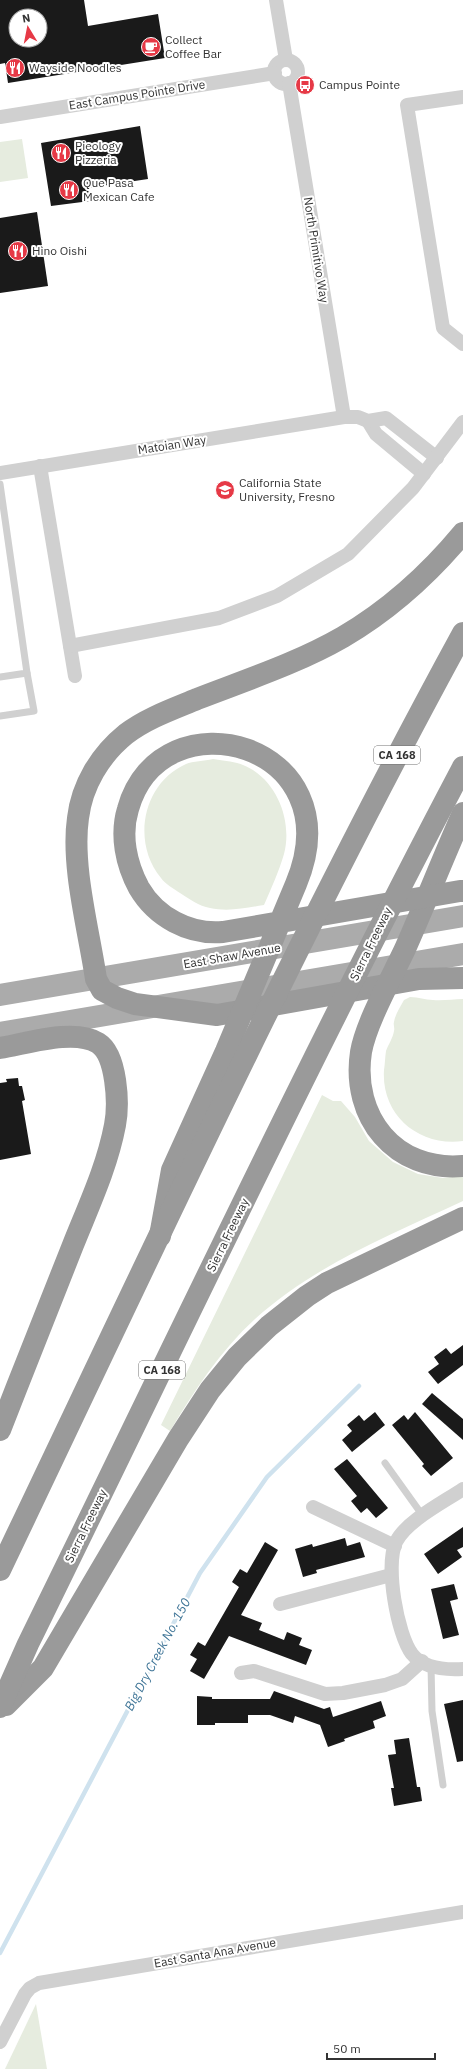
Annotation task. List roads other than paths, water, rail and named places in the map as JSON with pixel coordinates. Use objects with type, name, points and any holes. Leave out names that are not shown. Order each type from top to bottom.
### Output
[{"type":"highway","points":[[463,533],[440,560],[412,586],[379,613],[344,636],[306,655],[154,717],[127,734],[102,759],[84,793],[78,818],[76,843],[79,877],[96,979],[102,990],[117,998],[151,1007],[217,1015],[419,979],[463,978]]},
{"type":"highway","name":"CA 168","points":[[0,1570],[160,1236],[334,879],[416,720],[463,633]]},
{"type":"highway","points":[[160,1236],[172,1170],[226,1051],[296,884],[306,852],[305,816],[302,804],[295,789],[284,773],[261,755],[243,747],[226,744],[202,744],[180,750],[162,761],[139,784],[129,804],[125,821],[125,847],[131,871],[149,902],[170,920],[190,929],[204,932],[223,932],[463,891]]},
{"type":"highway","name":"Sierra Freeway","points":[[0,1707],[28,1644],[327,1034],[411,864],[463,766]]},
{"type":"highway","points":[[463,813],[442,859],[406,947],[370,1025],[361,1051],[360,1073],[363,1100],[376,1127],[392,1145],[408,1156],[440,1166],[463,1166]]},
{"type":"highway","points":[[0,1048],[65,1037],[84,1037],[98,1043],[107,1052],[111,1062],[117,1106],[115,1124],[107,1160],[0,1430]]},
{"type":"highway","points":[[0,1712],[43,1668],[178,1439],[210,1390],[237,1357],[273,1322],[327,1283],[378,1257],[463,1218]]},
{"type":"main road","name":"East Shaw Avenue","points":[[0,995],[463,916]]},
{"type":"main road","points":[[0,1033],[463,954]]},
{"type":"street","points":[[276,0],[286,60]]},
{"type":"street","points":[[286,60],[293,62],[298,68],[298,76],[289,84],[279,81],[275,73],[277,65],[286,60]]},
{"type":"street","name":"East Campus Pointe Drive","points":[[0,117],[275,73]]},
{"type":"street","name":"North Primitivo Way","points":[[289,84],[344,417]]},
{"type":"street","points":[[463,97],[407,105],[443,328],[463,344]]},
{"type":"street","name":"Matoian Way","points":[[0,473],[344,417],[358,418],[368,421],[386,418],[437,458]]},
{"type":"street","points":[[368,421],[376,434],[424,474]]},
{"type":"street","points":[[70,646],[219,618],[277,596],[348,554],[414,488],[463,422]]},
{"type":"street","points":[[40,466],[75,676]]},
{"type":"street","points":[[463,1489],[412,1523],[397,1541],[391,1558],[391,1575],[403,1637],[413,1654],[427,1664],[448,1670],[463,1669]]},
{"type":"street","points":[[313,1507],[395,1546]]},
{"type":"street","points":[[280,1604],[391,1575]]},
{"type":"street","points":[[241,1673],[254,1671],[325,1694],[343,1693],[385,1685],[402,1679],[427,1664]]},
{"type":"street","name":"East Santa Ana Avenue","points":[[0,2042],[25,1994],[30,1988],[38,1983],[463,1912]]},
{"type":"lane","points":[[0,484],[27,673],[34,711],[0,716]]},
{"type":"lane","points":[[0,678],[27,673]]},
{"type":"lane","points":[[385,1463],[423,1516]]},
{"type":"lane","points":[[427,1664],[432,1711],[443,1785]]},
{"type":"waterway","name":"Big Dry Creek No. 150","points":[[0,1953],[200,1573],[267,1477],[359,1386]]},
{"type":"place","name":"Collect Coffee Bar","points":[[151,47]]},
{"type":"place","name":"Wayside Noodles","points":[[15,68]]},
{"type":"place","name":"Campus Pointe","points":[[305,85]]},
{"type":"place","name":"Pieology Pizzeria","points":[[61,153]]},
{"type":"place","name":"Que Pasa Mexican Cafe","points":[[69,190]]},
{"type":"place","name":"Hino Oishi","points":[[18,251]]},
{"type":"place","name":"California State University, Fresno","points":[[225,490]]}]
